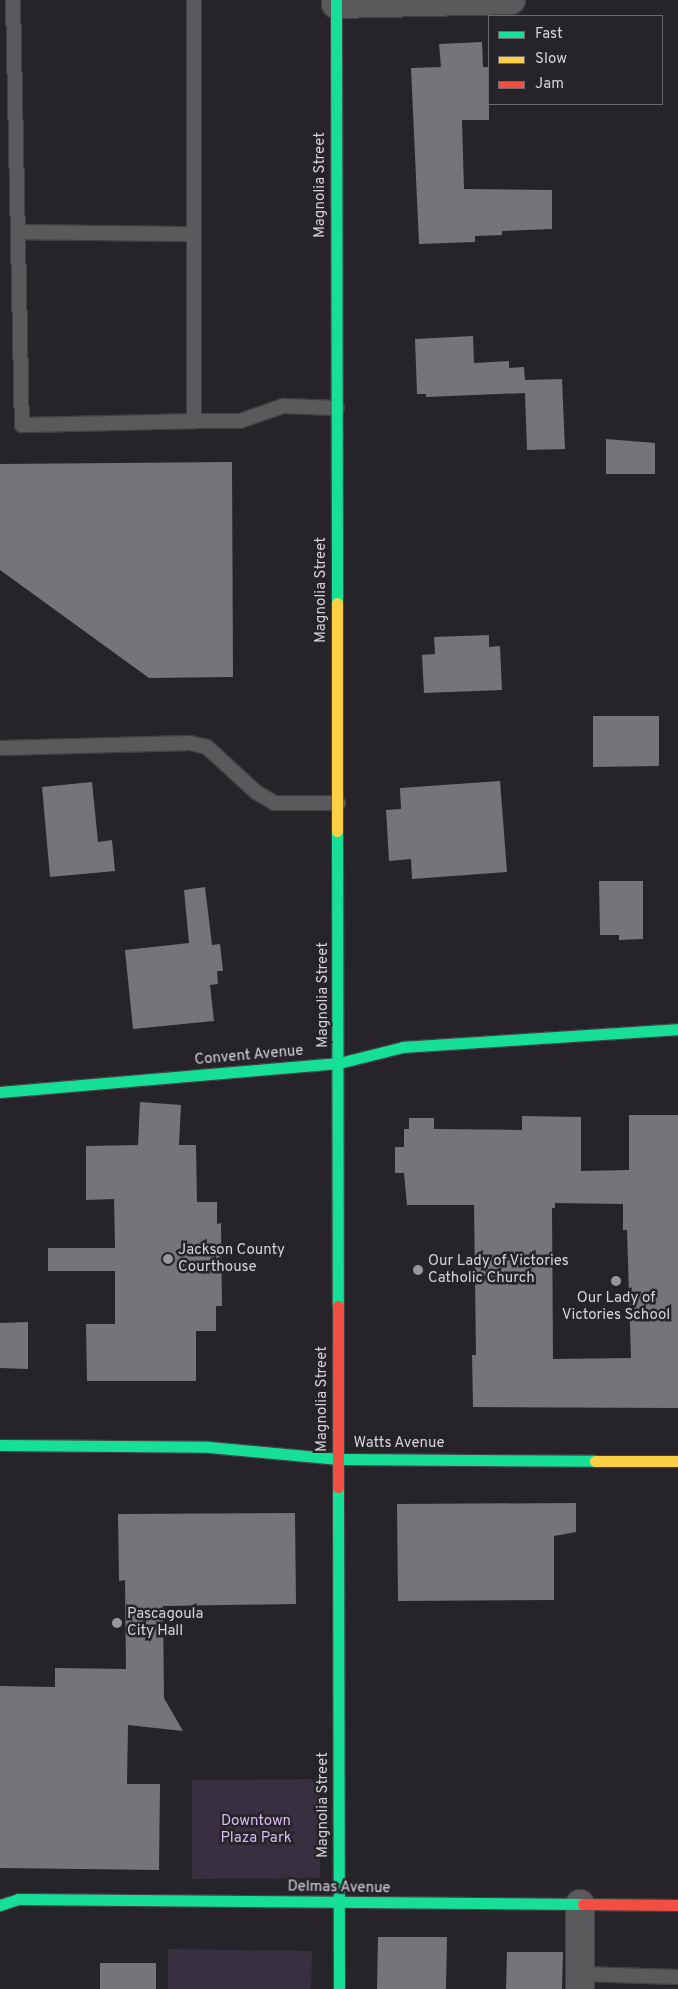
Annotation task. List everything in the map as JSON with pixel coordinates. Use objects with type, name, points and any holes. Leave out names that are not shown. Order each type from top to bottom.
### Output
[{"type":"street","points":[[336,2],[511,0]]},
{"type":"street","name":"Magnolia Street","points":[[336,2],[339,1989]]},
{"type":"street","name":"Convent Avenue","points":[[0,1092],[339,1063],[403,1047],[678,1029]]},
{"type":"street","name":"Watts Avenue","points":[[0,1445],[209,1448],[338,1459],[678,1461]]},
{"type":"street","name":"Delmas Avenue","points":[[0,1905],[18,1899],[340,1903],[678,1904]]},
{"type":"street","points":[[580,1904],[580,1982]]},
{"type":"lane","points":[[13,0],[22,425],[240,421],[283,406],[337,408]]},
{"type":"lane","points":[[194,0],[194,421]]},
{"type":"lane","points":[[18,232],[194,234]]},
{"type":"lane","points":[[0,743],[0,748],[190,743],[207,747],[256,792],[274,803],[338,804]]},
{"type":"lane","points":[[580,1982],[678,1977]]},
{"type":"green space","name":"Downtown Plaza Park","points":[[320,1779],[320,1878],[192,1879],[192,1780]]},
{"type":"green space","points":[[168,1949],[312,1951],[311,1989],[168,1989]]},
{"type":"building","points":[[482,42],[483,67],[488,67],[489,120],[462,120],[464,189],[552,190],[552,229],[502,231],[502,235],[475,236],[475,242],[419,244],[411,68],[441,67],[439,44]]},
{"type":"building","points":[[473,336],[474,363],[509,361],[509,368],[524,367],[525,380],[562,379],[565,449],[527,450],[525,393],[426,397],[426,394],[417,394],[415,339]]},
{"type":"building","points":[[606,439],[655,443],[655,474],[606,474]]},
{"type":"building","points":[[232,462],[233,677],[149,678],[0,570],[0,464]]},
{"type":"building","points":[[489,635],[489,647],[500,646],[502,690],[424,693],[422,655],[435,654],[434,637]]},
{"type":"building","points":[[593,716],[659,716],[659,766],[593,767]]},
{"type":"building","points":[[500,781],[507,872],[412,879],[411,859],[389,861],[386,810],[401,809],[400,788]]},
{"type":"building","points":[[92,782],[98,842],[112,840],[115,871],[50,877],[42,787]]},
{"type":"building","points":[[599,881],[643,881],[643,939],[619,940],[619,935],[600,935]]},
{"type":"building","points":[[205,887],[212,945],[220,944],[223,971],[217,971],[218,984],[210,985],[214,1021],[133,1029],[125,950],[189,943],[184,890]]},
{"type":"building","name":"Jackson County Courthouse","points":[[140,1102],[181,1105],[179,1145],[196,1145],[197,1202],[217,1202],[217,1224],[221,1223],[222,1306],[216,1306],[216,1331],[196,1331],[196,1381],[87,1381],[86,1324],[115,1324],[115,1271],[48,1271],[48,1248],[115,1248],[114,1199],[86,1200],[86,1146],[138,1145]]},
{"type":"building","points":[[629,1115],[678,1115],[678,1408],[473,1407],[472,1355],[476,1355],[474,1205],[407,1205],[404,1173],[395,1173],[395,1147],[404,1147],[404,1129],[409,1129],[409,1118],[434,1118],[434,1129],[522,1130],[522,1116],[581,1117],[581,1171],[629,1170]],"holes":[[[555,1203],[623,1204],[623,1230],[627,1230],[631,1358],[553,1359],[552,1208],[555,1208]]]},
{"type":"building","points":[[28,1322],[28,1369],[0,1368],[0,1323]]},
{"type":"building","points":[[576,1503],[576,1532],[554,1536],[554,1600],[398,1601],[397,1504]]},
{"type":"building","points":[[295,1513],[296,1604],[163,1606],[164,1698],[183,1731],[128,1725],[127,1784],[160,1784],[159,1870],[0,1868],[0,1686],[55,1687],[55,1668],[126,1669],[125,1580],[119,1581],[118,1514]]},
{"type":"building","points":[[378,1937],[447,1937],[446,1989],[377,1989]]},
{"type":"building","points":[[507,1952],[563,1952],[562,1989],[506,1989]]},
{"type":"building","points":[[100,1963],[156,1963],[156,1989],[100,1989]]},
{"type":"traffic: fast","points":[[336,0],[337,603]]},
{"type":"traffic: fast","points":[[337,831],[338,1306]]},
{"type":"traffic: fast","points":[[0,1092],[339,1063],[403,1047],[678,1029]]},
{"type":"traffic: fast","points":[[0,1445],[209,1447],[338,1459],[595,1461]]},
{"type":"traffic: fast","points":[[338,1487],[339,1989]]},
{"type":"traffic: fast","points":[[0,1905],[18,1899],[583,1904]]},
{"type":"traffic: slow","points":[[337,603],[337,831]]},
{"type":"traffic: slow","points":[[595,1461],[678,1461]]},
{"type":"traffic: jam","points":[[338,1306],[338,1487]]},
{"type":"traffic: jam","points":[[583,1904],[678,1905]]},
{"type":"place","name":"Jackson County Courthouse","points":[[168,1259]]},
{"type":"place","name":"Our Lady of Victories Catholic Church","points":[[418,1270]]},
{"type":"place","name":"Our Lady of Victories School","points":[[616,1281]]},
{"type":"place","name":"Pascagoula City Hall","points":[[117,1623]]}]
